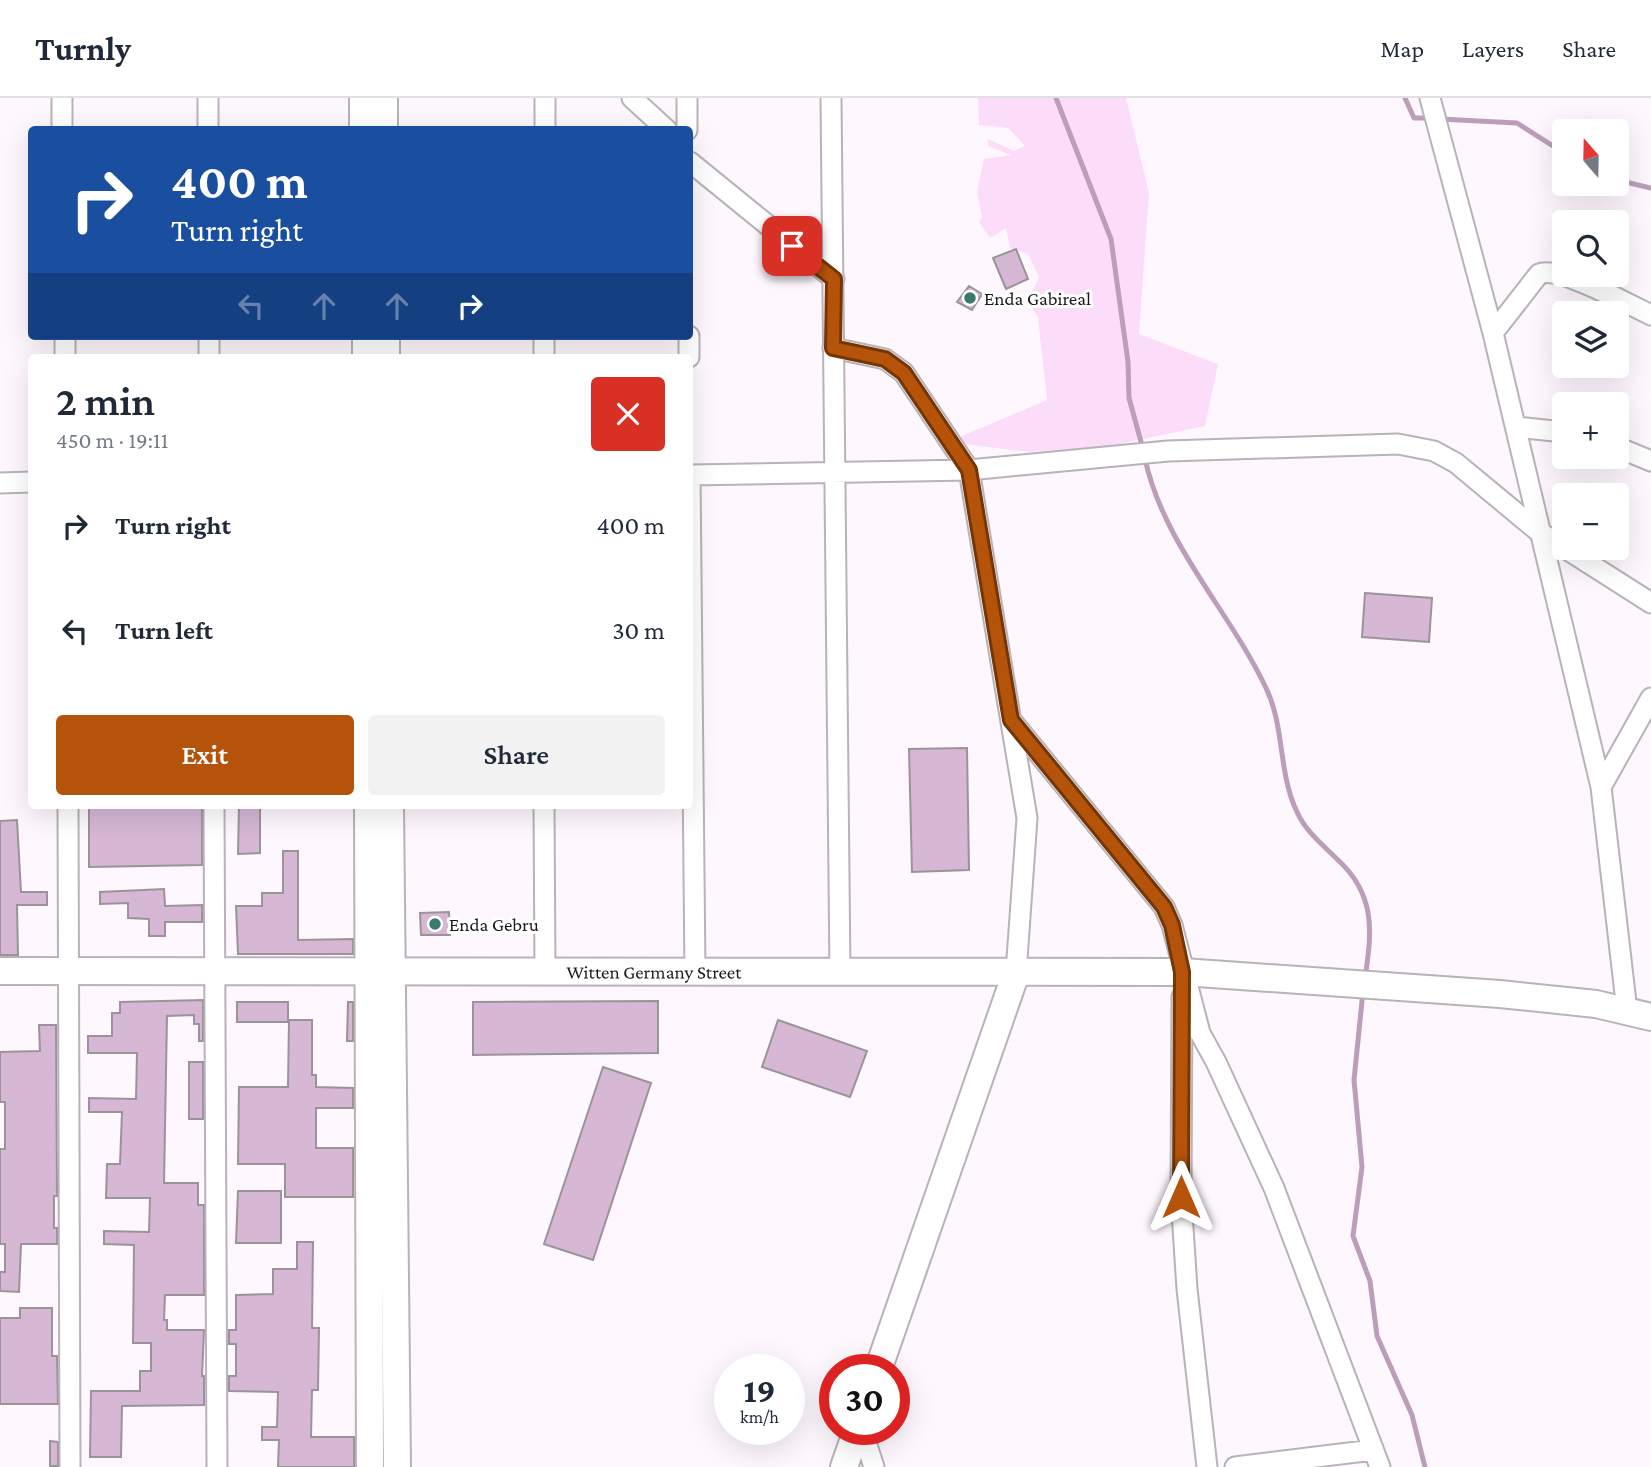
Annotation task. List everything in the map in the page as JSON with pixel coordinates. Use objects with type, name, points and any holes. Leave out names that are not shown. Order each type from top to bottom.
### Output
[{"type":"street","points":[[62,98],[62,126]]},
{"type":"street","points":[[208,98],[208,126]]},
{"type":"street","points":[[363,98],[363,126]]},
{"type":"street","points":[[384,98],[384,126]]},
{"type":"street","points":[[545,98],[545,126]]},
{"type":"street","points":[[632,98],[663,126]]},
{"type":"street","points":[[687,98],[687,126]]},
{"type":"street","points":[[831,98],[840,974]]},
{"type":"street","points":[[1430,98],[1493,333],[1601,787],[1639,1014]]},
{"type":"street","points":[[693,164],[834,279]]},
{"type":"street","points":[[1493,333],[1544,271],[1569,278],[1651,315]]},
{"type":"street","points":[[833,348],[894,363],[904,373],[969,470],[1027,818],[1016,973],[884,1354]]},
{"type":"street","points":[[1516,427],[1552,431]]},
{"type":"street","points":[[693,476],[969,470],[1168,451],[1398,444],[1434,451],[1456,463],[1538,531],[1651,603]]},
{"type":"street","points":[[1629,452],[1651,461]]},
{"type":"street","points":[[0,483],[28,482]]},
{"type":"street","points":[[1601,787],[1651,698]]},
{"type":"street","points":[[1011,720],[1164,907],[1172,925],[1182,972],[1200,1033],[1274,1188],[1377,1458],[1234,1467]]},
{"type":"street","points":[[693,774],[695,972]]},
{"type":"street","points":[[68,809],[70,1467]]},
{"type":"street","points":[[214,809],[217,1467]]},
{"type":"street","points":[[368,809],[380,971]]},
{"type":"street","points":[[370,1467],[382,1344],[380,971],[390,809]]},
{"type":"street","points":[[544,809],[545,971]]},
{"type":"street","name":"Witten Germany Street","points":[[0,971],[69,969],[840,974],[1182,972],[1555,999],[1639,1014]]},
{"type":"street","points":[[1182,972],[1181,1197],[1187,1289],[1207,1467]]},
{"type":"street","points":[[382,1344],[397,1467]]},
{"type":"street","points":[[844,1467],[854,1445]]},
{"type":"street","points":[[866,1445],[874,1467]]},
{"type":"shaded area","points":[[978,98],[1126,98],[1149,193],[1139,334],[1218,364],[1205,426],[1110,446],[1029,452],[948,442],[1047,400],[1038,318],[1028,301],[1039,277],[1028,254],[1010,248],[1006,228],[990,238],[979,222],[982,217],[977,191],[984,159],[1011,155],[988,146],[988,139],[1014,151],[1025,146],[1008,128],[979,125]]},
{"type":"building","points":[[1016,249],[1028,279],[1006,289],[993,258]]},
{"type":"building","name":"Enda Gabireal","points":[[969,286],[982,294],[972,310],[957,302]]},
{"type":"building","points":[[1365,593],[1432,598],[1429,642],[1362,637]]},
{"type":"building","points":[[967,748],[969,870],[912,872],[909,749]]},
{"type":"building","points":[[89,809],[202,809],[202,865],[89,867]]},
{"type":"building","points":[[239,809],[260,809],[260,853],[238,854]]},
{"type":"building","points":[[17,820],[21,892],[47,892],[47,905],[17,905],[18,955],[0,955],[0,821]]},
{"type":"building","points":[[283,851],[298,851],[298,940],[353,939],[353,954],[238,954],[236,906],[262,906],[262,893],[283,893]]},
{"type":"building","points":[[164,889],[165,906],[202,905],[202,922],[165,922],[165,936],[149,936],[149,919],[128,918],[128,903],[100,904],[100,892]]},
{"type":"building","name":"Enda Gebru","points":[[449,912],[450,935],[421,935],[420,913]]},
{"type":"building","points":[[203,1000],[203,1041],[199,1041],[199,1024],[194,1024],[194,1015],[167,1016],[164,1183],[198,1183],[198,1205],[204,1205],[204,1295],[165,1295],[164,1320],[167,1320],[167,1330],[204,1330],[204,1405],[122,1406],[121,1457],[90,1457],[91,1391],[140,1391],[140,1371],[151,1371],[151,1343],[133,1343],[134,1245],[104,1244],[104,1231],[149,1232],[150,1198],[106,1198],[107,1164],[120,1164],[122,1112],[89,1112],[89,1098],[136,1099],[137,1053],[88,1053],[88,1036],[112,1036],[112,1013],[120,1013],[120,1002]]},
{"type":"building","points":[[658,1001],[658,1053],[473,1055],[473,1002]]},
{"type":"building","points":[[237,1002],[288,1002],[288,1022],[237,1022]]},
{"type":"building","points":[[348,1002],[353,1002],[353,1041],[347,1041]]},
{"type":"building","points":[[289,1020],[312,1020],[312,1075],[316,1075],[316,1087],[353,1088],[353,1108],[316,1108],[316,1148],[353,1148],[353,1197],[285,1197],[285,1164],[238,1164],[239,1087],[288,1087]]},
{"type":"building","points":[[778,1020],[867,1051],[850,1097],[762,1067]]},
{"type":"building","points":[[39,1025],[56,1025],[57,1196],[54,1196],[54,1228],[57,1228],[57,1244],[21,1244],[19,1292],[0,1291],[0,1272],[5,1272],[5,1244],[0,1244],[0,1149],[5,1149],[5,1102],[0,1102],[0,1052],[40,1051]]},
{"type":"building","points":[[189,1062],[203,1062],[203,1119],[189,1119]]},
{"type":"building","points":[[603,1067],[651,1083],[593,1260],[544,1244]]},
{"type":"building","points":[[238,1191],[281,1191],[281,1243],[236,1243]]},
{"type":"building","points":[[297,1242],[313,1242],[312,1328],[319,1328],[318,1390],[312,1390],[311,1437],[354,1437],[354,1467],[278,1467],[279,1440],[262,1440],[262,1427],[277,1427],[278,1392],[229,1391],[229,1376],[236,1376],[236,1344],[229,1344],[229,1330],[236,1330],[236,1295],[273,1294],[273,1269],[297,1269]]},
{"type":"building","points":[[20,1308],[52,1308],[52,1356],[57,1356],[58,1404],[0,1404],[0,1318],[20,1318]]},
{"type":"building","points":[[50,1441],[58,1442],[58,1466],[50,1466]]},
{"type":"waterway","points":[[1056,98],[1111,239],[1128,362],[1129,398],[1143,449]]},
{"type":"waterway","points":[[1405,98],[1414,118],[1431,118]]},
{"type":"waterway","points":[[1440,119],[1517,123],[1552,145]]},
{"type":"waterway","points":[[1629,183],[1651,188]]},
{"type":"waterway","points":[[1145,459],[1154,490],[1182,549],[1251,659],[1266,688],[1276,718],[1287,782],[1297,812],[1310,832],[1350,873],[1365,901],[1370,930],[1365,978]]},
{"type":"waterway","points":[[1363,991],[1354,1080],[1362,1167],[1353,1236],[1370,1281],[1377,1336],[1412,1415],[1425,1467]]},
{"type":"place","name":"Enda Gabireal","points":[[970,298]]},
{"type":"place","name":"Enda Gebru","points":[[435,924]]},
{"type":"route","points":[[792,246],[834,279],[833,348],[894,363],[904,373],[969,470],[1011,720],[1164,907],[1172,925],[1182,972],[1181,1197]]}]
